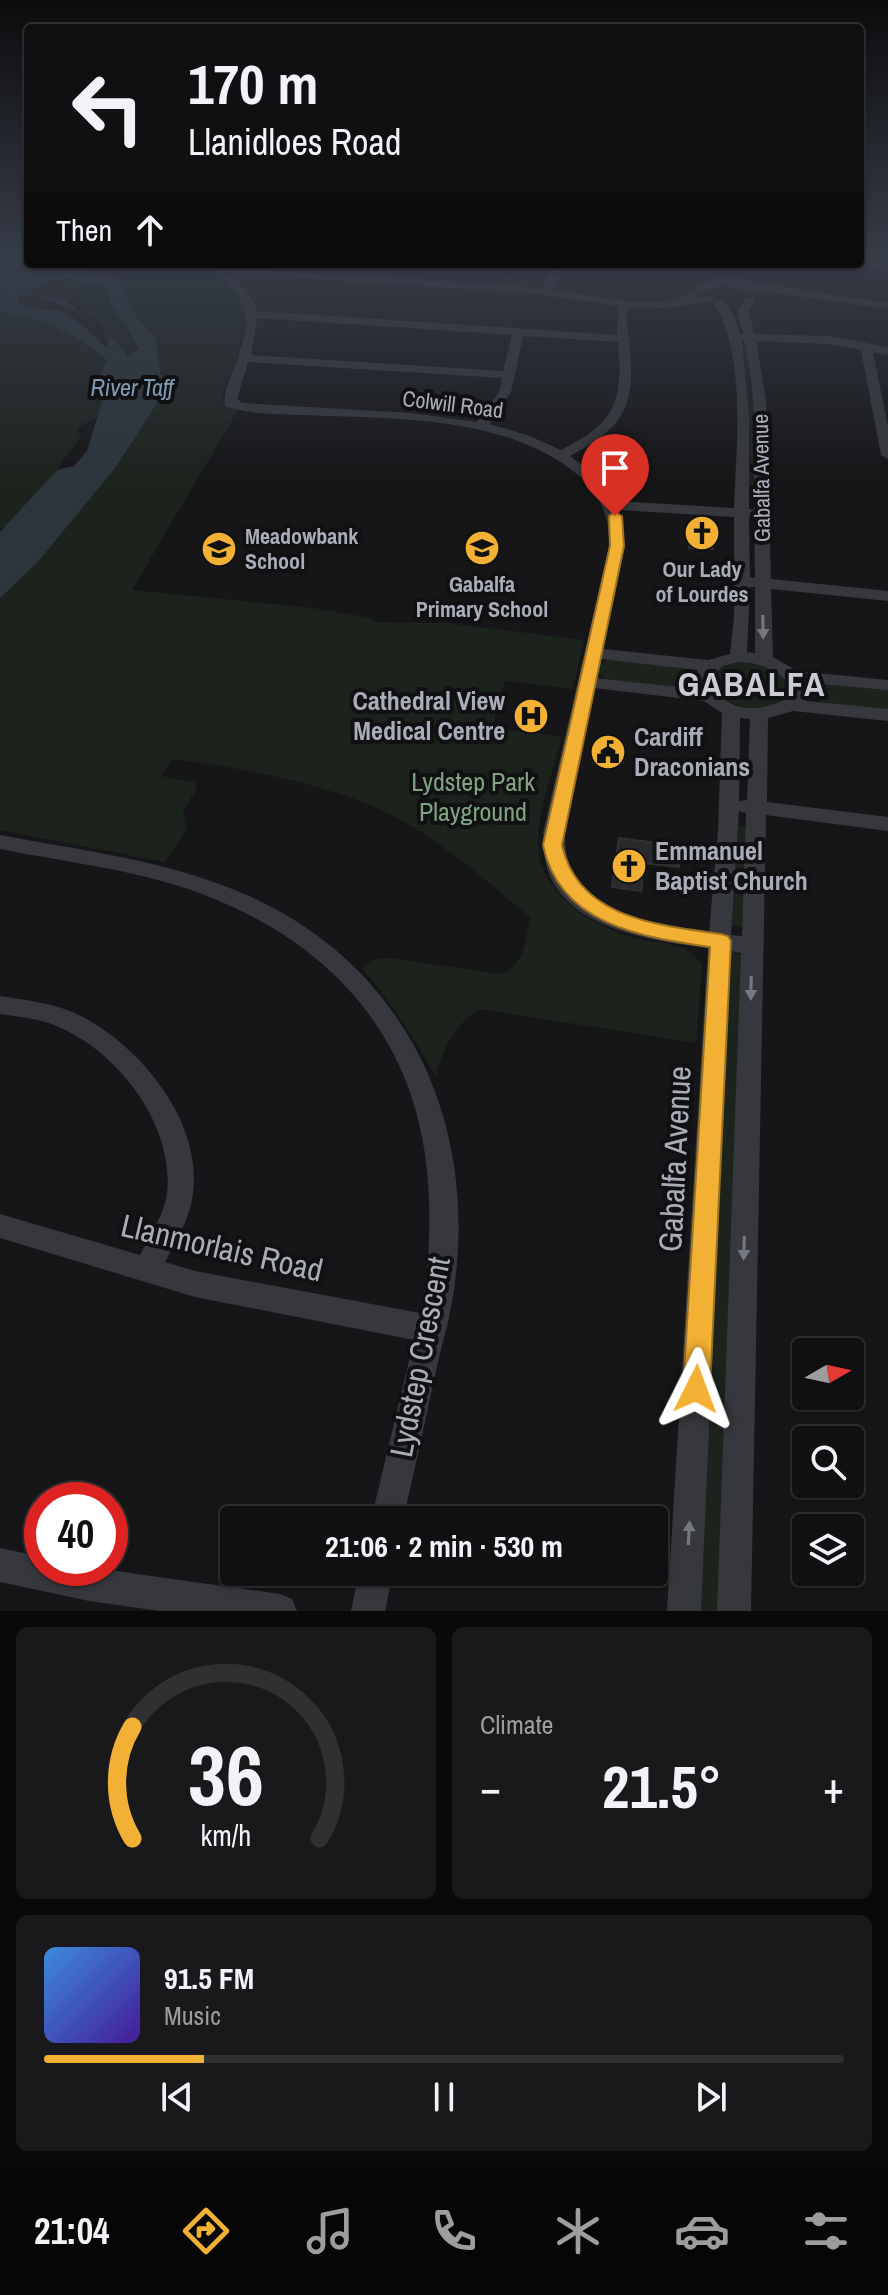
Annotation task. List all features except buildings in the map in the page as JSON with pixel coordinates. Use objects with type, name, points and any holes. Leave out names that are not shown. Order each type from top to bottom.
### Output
[{"type":"street","points":[[249,333],[244,358],[510,375]]},
{"type":"street","points":[[480,427],[499,404],[510,375],[518,333]]},
{"type":"street","points":[[536,333],[623,339]]},
{"type":"street","points":[[561,456],[596,438],[620,415],[626,381],[623,333]]},
{"type":"street","name":"Gabalfa Avenue","points":[[733,333],[742,399],[742,581],[738,657]]},
{"type":"street","name":"Gabalfa Avenue","points":[[750,333],[760,400],[764,659]]},
{"type":"street","points":[[800,333],[802,338]]},
{"type":"street","points":[[734,337],[802,338],[888,351]]},
{"type":"street","points":[[867,346],[864,353],[887,447]]},
{"type":"street","name":"Colwill Road","points":[[244,358],[229,401],[242,407],[480,427],[519,436],[561,456],[589,477],[611,505]]},
{"type":"street","points":[[752,946],[653,932],[613,919],[584,901],[557,866],[553,833],[617,546],[618,527],[611,505],[761,514]]},
{"type":"street","points":[[742,581],[888,596]]},
{"type":"street","points":[[593,653],[711,666],[738,657],[764,659],[793,676],[888,685]]},
{"type":"street","name":"Gabalfa Avenue","points":[[711,666],[703,675],[702,682],[720,703],[742,805],[752,946],[734,1611]]},
{"type":"street","points":[[793,676],[800,692],[793,705]]},
{"type":"street","points":[[587,682],[720,703],[759,714],[793,705],[888,715]]},
{"type":"street","name":"Gabalfa Avenue","points":[[684,1611],[721,941],[759,714]]},
{"type":"street","points":[[742,805],[888,824]]},
{"type":"street","name":"Lydstep Crescent","points":[[0,842],[155,872],[212,889],[282,921],[330,955],[345,971],[390,1027],[406,1054],[420,1080],[433,1124],[440,1173],[443,1245],[440,1289],[390,1506]]},
{"type":"street","points":[[0,1005],[40,1011],[73,1023],[131,1070],[163,1111],[173,1137],[180,1192],[174,1215],[146,1271]]},
{"type":"street","name":"Llanmorlais Road","points":[[0,1226],[223,1291],[431,1329]]},
{"type":"street","points":[[0,1565],[89,1584],[280,1611]]},
{"type":"street","points":[[368,1611],[373,1586]]},
{"type":"green space","points":[[0,333],[72,333],[109,359],[104,408],[97,417],[77,430],[81,436],[41,491],[28,500],[19,516],[0,530]]},
{"type":"green space","points":[[104,333],[131,333],[139,347],[135,353],[124,354],[117,342],[104,337]]},
{"type":"green space","name":"Lydstep Park Playground","points":[[152,333],[243,333],[222,402],[238,410],[132,590],[313,608],[372,618],[373,622],[447,623],[584,640],[573,689],[505,681],[492,728],[562,737],[543,804],[539,831],[541,862],[548,878],[572,906],[604,927],[638,939],[682,948],[696,957],[702,965],[696,1043],[479,1009],[463,1022],[451,1038],[436,1077],[402,1021],[362,968],[375,959],[389,958],[501,974],[519,958],[530,918],[469,866],[420,831],[378,808],[321,788],[260,773],[172,759],[161,776],[194,782],[197,788],[183,811],[187,829],[165,862],[0,830],[0,598],[38,562],[116,467],[159,399],[162,381]]},
{"type":"green space","points":[[739,343],[748,344],[754,378],[757,499],[746,499]]},
{"type":"green space","points":[[609,659],[689,668],[692,672],[686,689],[605,679],[597,670],[598,665]]},
{"type":"green space","points":[[740,662],[770,666],[790,681],[793,694],[784,702],[765,709],[744,707],[723,699],[714,693],[711,674],[722,666]]},
{"type":"green space","points":[[819,682],[888,689],[888,712],[826,705],[813,696],[813,685]]},
{"type":"green space","points":[[734,825],[748,827],[745,927],[728,925]]},
{"type":"green space","points":[[729,953],[741,955],[722,1611],[697,1611]]},
{"type":"water","name":"River Taff","points":[[66,333],[91,333],[105,347],[108,345],[107,338],[112,337],[127,356],[139,349],[130,333],[152,333],[162,381],[159,400],[116,467],[38,562],[0,598],[0,532],[57,470],[74,466],[87,451],[103,398],[100,375],[107,360]]},
{"type":"place","name":"Our Lady of Lourdes","points":[[702,533]]},
{"type":"place","name":"Gabalfa Primary School","points":[[482,548]]},
{"type":"place","name":"Meadowbank School","points":[[219,549]]},
{"type":"place","name":"Cathedral View Medical Centre","points":[[531,716]]},
{"type":"place","name":"Cardiff Draconians","points":[[608,752]]},
{"type":"place","name":"Emmanuel Baptist Church","points":[[629,866]]},
{"type":"district","name":"GABALFA","points":[[752,684]]},
{"type":"route","points":[[615,516],[617,546],[552,845],[554,858],[564,879],[596,910],[653,932],[721,941],[696,1389]]}]
